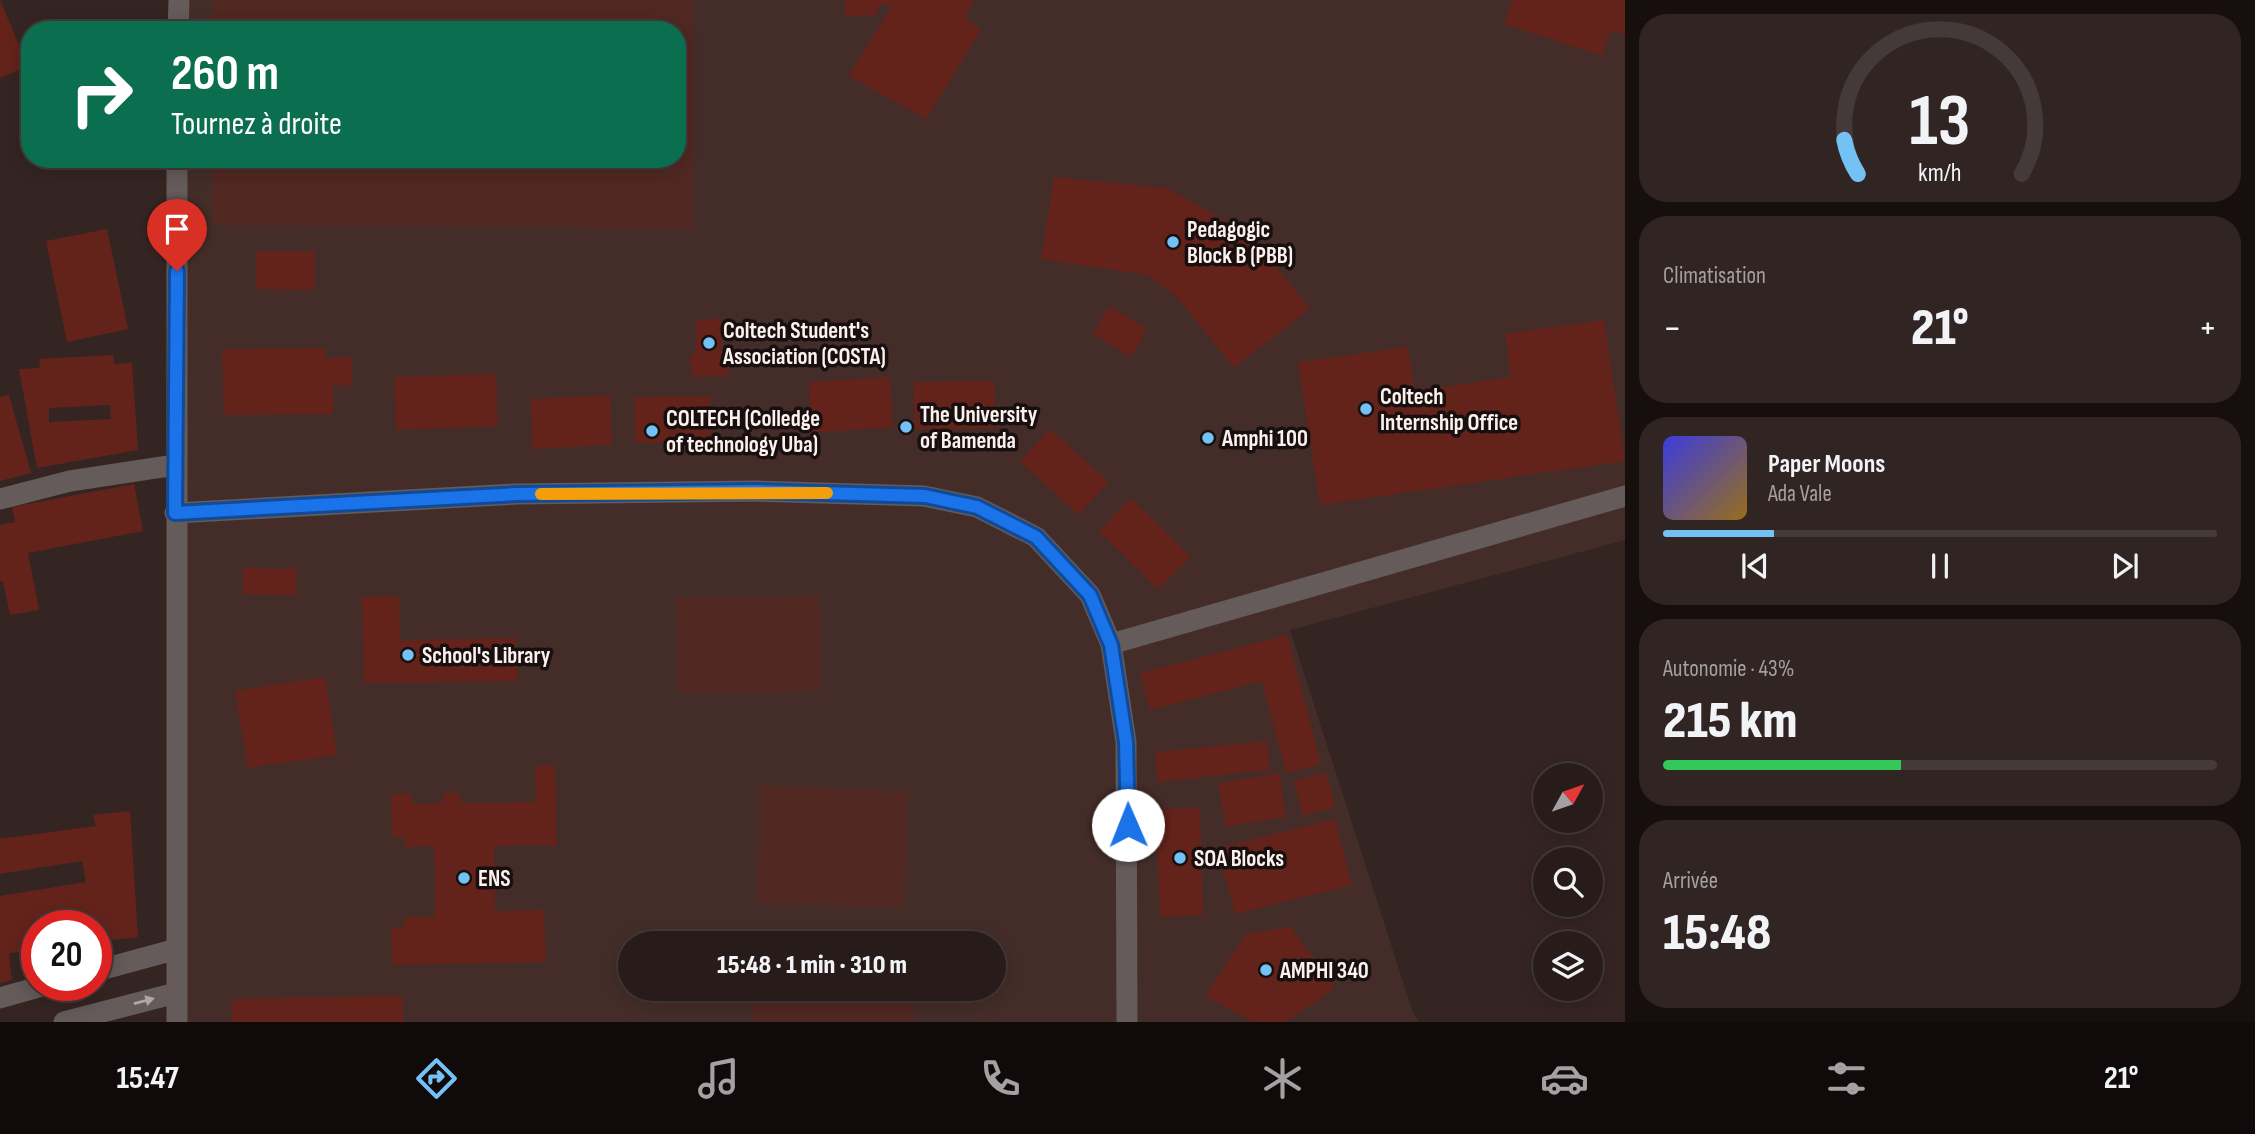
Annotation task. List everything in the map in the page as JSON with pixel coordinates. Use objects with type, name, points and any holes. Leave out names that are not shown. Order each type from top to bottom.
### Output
[{"type":"street","points":[[178,0],[178,21]]},
{"type":"street","points":[[177,168],[177,1022]]},
{"type":"street","points":[[0,499],[69,481],[175,465]]},
{"type":"street","points":[[175,513],[517,494],[757,491],[925,496],[977,507],[1036,537],[1090,595],[1111,645],[1126,742],[1127,1022]]},
{"type":"street","points":[[1111,645],[1625,496]]},
{"type":"street","points":[[112,967],[177,949]]},
{"type":"street","points":[[0,998],[21,992]]},
{"type":"street","points":[[77,1021],[176,993]]},
{"type":"shaded area","name":"The University of Bamenda","points":[[183,0],[1625,0],[1625,540],[1290,630],[1412,1010],[1419,1022],[182,1022],[186,872],[185,168],[686,168],[686,21],[183,21]]},
{"type":"shaded area","points":[[212,0],[693,0],[693,228],[212,225],[212,168],[686,168],[686,21],[212,21]]},
{"type":"shaded area","points":[[820,596],[821,691],[677,692],[676,597]]},
{"type":"shaded area","points":[[761,785],[908,792],[904,908],[757,902]]},
{"type":"shaded area","points":[[752,1001],[912,1001],[914,1022],[753,1022]]},
{"type":"building","points":[[0,0],[21,50],[21,69],[0,78]]},
{"type":"building","points":[[845,0],[974,0],[965,18],[981,30],[926,119],[849,76],[892,5],[879,5],[877,15],[845,16]]},
{"type":"building","points":[[1512,0],[1625,0],[1625,35],[1611,30],[1602,56],[1504,24]]},
{"type":"building","points":[[1054,177],[1167,188],[1250,235],[1310,308],[1234,368],[1176,296],[1147,275],[1041,259]]},
{"type":"building","points":[[107,229],[128,329],[67,342],[46,241]]},
{"type":"building","points":[[256,251],[315,251],[315,290],[256,289]]},
{"type":"building","points":[[1109,306],[1147,329],[1131,357],[1093,334]]},
{"type":"building","points":[[721,318],[722,353],[728,358],[729,376],[692,377],[690,357],[696,352],[696,321]]},
{"type":"building","points":[[1604,320],[1625,461],[1320,505],[1298,362],[1408,347],[1415,391],[1511,377],[1505,334]]},
{"type":"building","points":[[325,348],[325,358],[351,357],[352,385],[333,386],[333,414],[224,415],[222,349]]},
{"type":"building","points":[[113,355],[114,364],[132,363],[138,450],[37,468],[19,369],[40,368],[39,359]],"holes":[[[110,405],[111,419],[49,422],[49,408]]]},
{"type":"building","points":[[496,374],[498,426],[396,430],[394,377]]},
{"type":"building","points":[[889,377],[893,427],[812,433],[809,382]]},
{"type":"building","points":[[994,381],[996,428],[915,430],[913,382]]},
{"type":"building","points":[[9,395],[31,473],[0,481],[0,397]]},
{"type":"building","points":[[610,395],[612,445],[533,449],[530,399]]},
{"type":"building","points":[[710,396],[711,441],[635,443],[634,397]]},
{"type":"building","points":[[1050,429],[1109,482],[1078,515],[1020,461]]},
{"type":"building","points":[[134,484],[143,531],[28,553],[39,610],[10,615],[3,581],[0,581],[0,525],[15,522],[12,507]]},
{"type":"building","points":[[1131,498],[1191,557],[1158,589],[1099,531]]},
{"type":"building","points":[[243,568],[297,569],[296,595],[243,594]]},
{"type":"building","points":[[399,596],[400,640],[516,638],[517,681],[364,683],[362,597]]},
{"type":"building","points":[[1287,635],[1321,764],[1286,773],[1262,681],[1150,710],[1140,673]]},
{"type":"building","points":[[325,677],[337,755],[248,768],[235,691]]},
{"type":"building","points":[[1267,741],[1270,770],[1158,782],[1155,752]]},
{"type":"building","name":"ENS","points":[[535,766],[555,766],[557,845],[494,846],[495,911],[544,910],[546,962],[392,965],[391,928],[404,927],[404,917],[435,917],[434,846],[405,847],[405,837],[392,837],[391,794],[412,794],[412,804],[443,803],[443,793],[460,793],[461,803],[536,802]]},
{"type":"building","points":[[1326,772],[1335,807],[1303,816],[1294,781]]},
{"type":"building","points":[[1279,773],[1286,817],[1226,827],[1218,783]]},
{"type":"building","points":[[1200,808],[1203,915],[1160,917],[1156,809]]},
{"type":"building","points":[[130,811],[138,937],[112,940],[112,910],[21,910],[21,952],[9,953],[12,980],[0,983],[0,896],[86,882],[82,861],[0,874],[0,839],[96,826],[93,815]]},
{"type":"building","points":[[1335,819],[1352,885],[1235,914],[1218,848]]},
{"type":"building","name":"AMPHI 340","points":[[1291,927],[1335,988],[1286,1022],[1253,1022],[1205,996],[1246,934]]},
{"type":"building","points":[[403,996],[403,1022],[232,1022],[231,999]]},
{"type":"slow traffic","points":[[541,494],[757,491],[827,493]]},
{"type":"place","name":"Pedagogic Block B (PBB)","points":[[1173,242]]},
{"type":"place","name":"Coltech Student's Association (COSTA)","points":[[709,343]]},
{"type":"place","name":"Coltech Internship Office","points":[[1366,409]]},
{"type":"place","name":"The University of Bamenda","points":[[906,427]]},
{"type":"place","name":"COLTECH (Colledge of technology Uba)","points":[[652,431]]},
{"type":"place","name":"Amphi 100","points":[[1208,438]]},
{"type":"place","name":"School's Library","points":[[408,655]]},
{"type":"place","name":"SOA Blocks","points":[[1180,858]]},
{"type":"place","name":"ENS","points":[[464,878]]},
{"type":"place","name":"AMPHI 340","points":[[1266,970]]},
{"type":"route","points":[[177,271],[175,513],[517,494],[757,491],[925,496],[977,507],[1036,537],[1090,595],[1111,645],[1126,742],[1128,825]]}]
